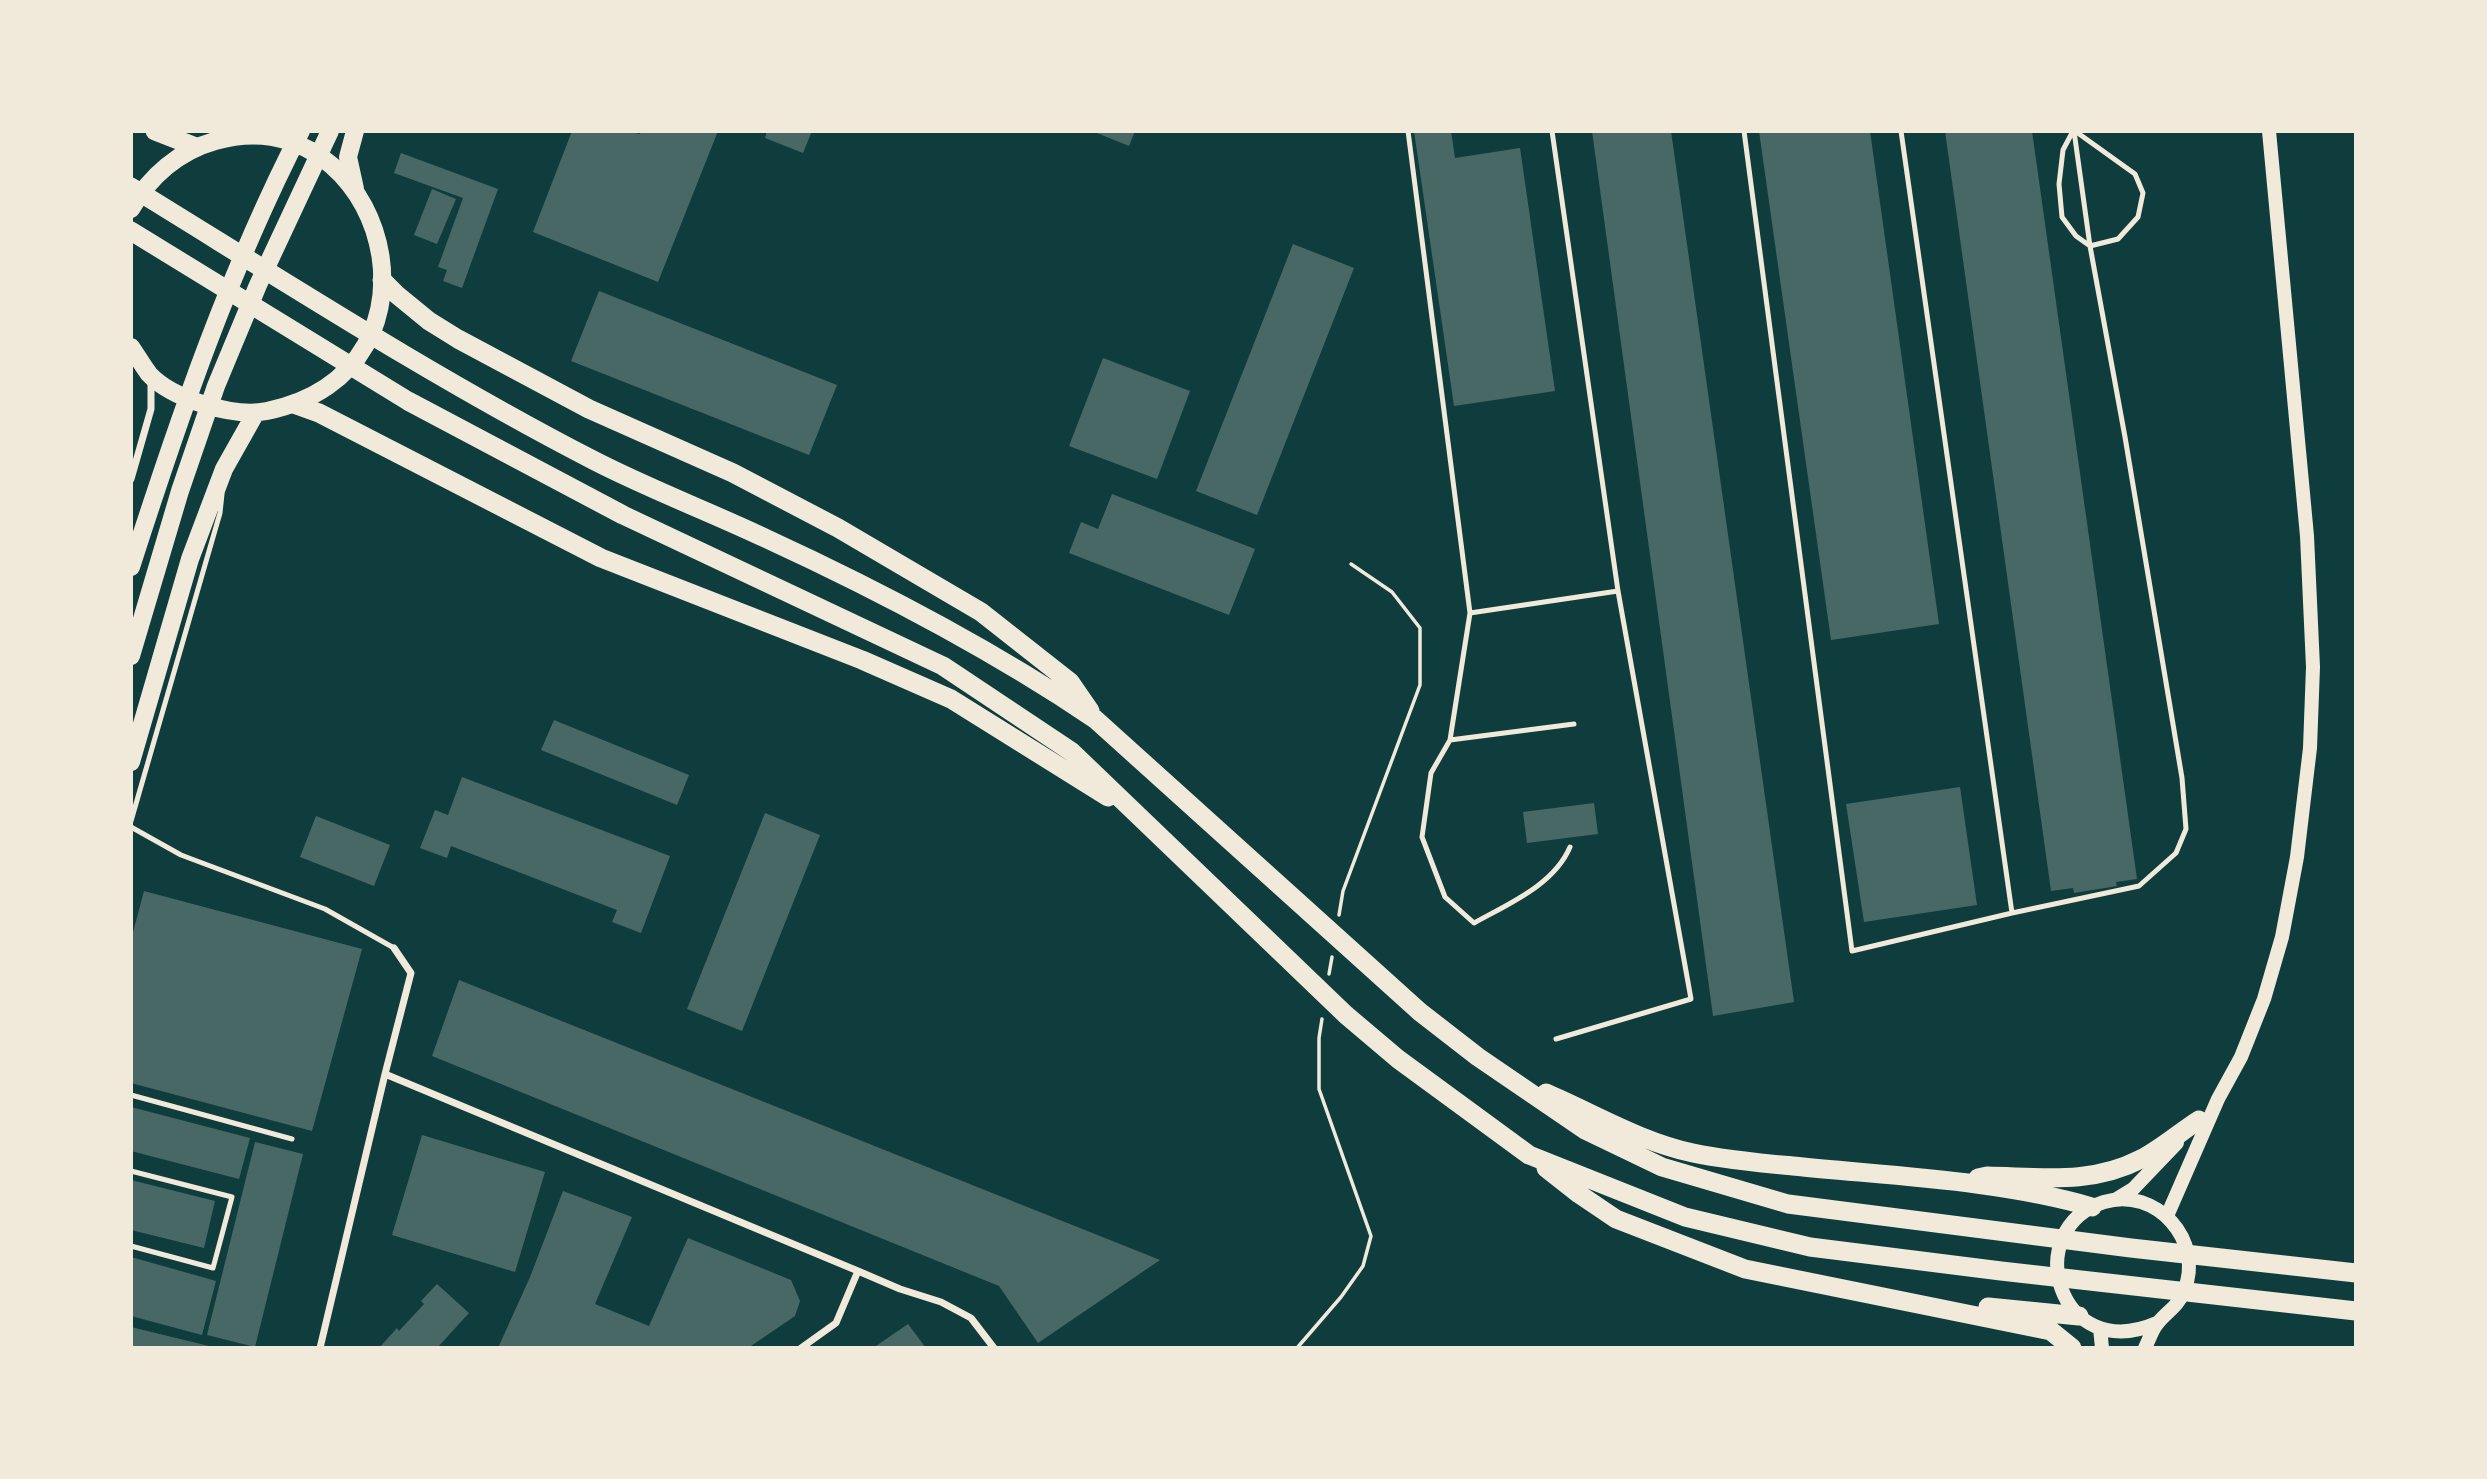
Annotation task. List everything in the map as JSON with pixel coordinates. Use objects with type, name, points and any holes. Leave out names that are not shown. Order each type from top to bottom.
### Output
[{"type":"highway","points":[[155,131],[195,147]]},
{"type":"highway","points":[[131,187],[428,369],[595,461],[767,539],[869,589],[1060,696],[1094,719],[1420,1012],[1504,1075],[1585,1130],[1662,1167],[1788,1204],[2014,1234],[2356,1273]]},
{"type":"highway","points":[[131,232],[408,401],[623,515],[943,666],[1072,752],[1346,1015],[1398,1059],[1616,1219],[1745,1269],[2051,1331],[2072,1348]]},
{"type":"highway","points":[[383,280],[429,321],[458,339],[589,409],[733,473],[838,528],[981,612],[1070,682],[1094,719]]},
{"type":"highway","points":[[294,404],[319,412],[601,558],[862,660],[951,699],[1147,822]]},
{"type":"highway","points":[[1504,1075],[1611,1125],[1691,1153],[1730,1160],[1956,1183],[2059,1198],[2092,1207]]},
{"type":"highway","points":[[1956,1183],[1987,1176],[2083,1178],[2112,1171],[2142,1159],[2199,1119]]},
{"type":"highway","points":[[1529,1154],[1685,1217],[1810,1247],[2356,1311]]},
{"type":"highway","points":[[1876,1296],[2079,1316]]},
{"type":"main road","points":[[131,567],[180,415],[214,324],[252,231],[301,131]]},
{"type":"main road","points":[[131,656],[180,491],[216,386],[258,285],[330,131]]},
{"type":"main road","points":[[131,347],[150,375],[169,390],[203,404],[229,410],[255,414],[294,404],[323,391],[338,380],[357,360],[368,341],[380,306],[383,280],[382,252],[371,219],[355,189],[348,157],[355,131]]},
{"type":"main road","points":[[2167,1216],[2218,1099],[2241,1057],[2264,999],[2282,937],[2297,857],[2310,748],[2314,667],[2307,536],[2269,131]]},
{"type":"main road","points":[[131,209],[164,167],[195,147],[251,134],[275,137],[309,151],[336,170],[355,189]]},
{"type":"main road","points":[[131,762],[190,559],[224,469],[255,414]]},
{"type":"main road","points":[[2115,1200],[2134,1200],[2167,1216],[2180,1232],[2188,1251],[2189,1272],[2184,1292],[2173,1310],[2157,1323],[2139,1331],[2119,1332],[2100,1328],[2079,1316],[2066,1300],[2058,1280],[2057,1258],[2063,1238],[2075,1220],[2092,1207],[2115,1200],[2133,1189],[2218,1099]]},
{"type":"main road","points":[[2145,1348],[2157,1323]]},
{"type":"main road","points":[[2100,1328],[2102,1348]]},
{"type":"street","points":[[132,475],[151,409],[150,375]]},
{"type":"street","points":[[320,1348],[411,973],[394,948]]},
{"type":"street","points":[[385,1074],[900,1289],[941,1302],[971,1318],[993,1348]]},
{"type":"street","points":[[801,1348],[836,1323],[858,1270]]},
{"type":"lane","points":[[1408,131],[1469,612],[1450,740],[1431,773],[1422,837],[1445,897],[1474,923],[1543,882],[1564,861],[1570,847]]},
{"type":"lane","points":[[1552,131],[1618,591],[1691,999],[1556,1039]]},
{"type":"lane","points":[[1744,131],[1852,951],[2139,886],[2176,853],[2186,829],[2182,778],[2090,246],[2074,131]]},
{"type":"lane","points":[[1901,131],[2012,913]]},
{"type":"lane","points":[[2074,131],[2135,174],[2143,193],[2138,217],[2118,239],[2090,246],[2076,236],[2062,217],[2059,184],[2063,150],[2074,131]]},
{"type":"lane","points":[[131,821],[220,513],[224,469]]},
{"type":"lane","points":[[1469,612],[1618,591]]},
{"type":"lane","points":[[1450,740],[1574,724]]},
{"type":"lane","points":[[131,827],[181,855],[325,909],[394,948]]},
{"type":"lane","points":[[131,1095],[292,1139]]},
{"type":"lane","points":[[131,1171],[232,1197],[213,1268],[131,1246]]},
{"type":"building","points":[[572,131],[626,131],[640,134],[641,131],[718,131],[658,282],[533,232]]},
{"type":"building","points":[[767,131],[812,131],[803,153],[765,138]]},
{"type":"building","points":[[1092,131],[1135,131],[1129,146]]},
{"type":"building","points":[[1414,131],[1451,131],[1455,158],[1520,148],[1555,391],[1454,406]]},
{"type":"building","points":[[1592,131],[1671,131],[1794,1002],[1713,1016]]},
{"type":"building","points":[[1759,131],[1870,131],[1939,624],[1831,640]]},
{"type":"building","points":[[1945,131],[2032,131],[2137,879],[2116,882],[2117,886],[2074,893],[2073,888],[2051,891]]},
{"type":"building","points":[[401,153],[498,189],[462,288],[443,281],[447,270],[438,267],[463,198],[394,173]]},
{"type":"building","points":[[432,189],[456,199],[437,244],[414,235]]},
{"type":"building","points":[[1293,244],[1354,268],[1257,515],[1196,491]]},
{"type":"building","points":[[599,291],[837,385],[809,455],[571,361]]},
{"type":"building","points":[[1103,358],[1190,391],[1157,479],[1069,446]]},
{"type":"building","points":[[1112,494],[1255,549],[1229,615],[1069,553],[1081,522],[1098,529]]},
{"type":"building","points":[[554,720],[689,775],[677,805],[541,750]]},
{"type":"building","points":[[462,777],[670,856],[641,933],[612,922],[617,910],[451,846],[447,858],[420,848],[435,810],[448,815]]},
{"type":"building","points":[[1960,787],[1977,905],[1864,922],[1846,804]]},
{"type":"building","points":[[1594,803],[1598,834],[1527,843],[1523,812]]},
{"type":"building","points":[[765,813],[820,835],[742,1031],[687,1009]]},
{"type":"building","points":[[316,816],[390,845],[374,886],[300,857]]},
{"type":"building","points":[[144,891],[362,949],[312,1131],[131,1083],[131,940]]},
{"type":"building","points":[[459,980],[1160,1260],[1038,1343],[999,1286],[432,1056]]},
{"type":"building","points":[[131,1107],[250,1138],[239,1179],[131,1151]]},
{"type":"building","points":[[422,1135],[545,1172],[515,1272],[392,1235]]},
{"type":"building","points":[[255,1142],[303,1154],[255,1347],[207,1335]]},
{"type":"building","points":[[131,1180],[215,1201],[204,1248],[131,1230]]},
{"type":"building","points":[[563,1191],[632,1217],[595,1304],[649,1326],[688,1238],[791,1280],[800,1301],[795,1316],[748,1348],[498,1348],[530,1277]]},
{"type":"building","points":[[131,1257],[216,1281],[202,1335],[131,1316]]},
{"type":"building","points":[[437,1284],[469,1313],[437,1348],[379,1348],[424,1304],[421,1301]]},
{"type":"building","points":[[908,1324],[926,1348],[873,1348]]},
{"type":"building","points":[[131,1327],[213,1347],[213,1348],[131,1348]]}]
